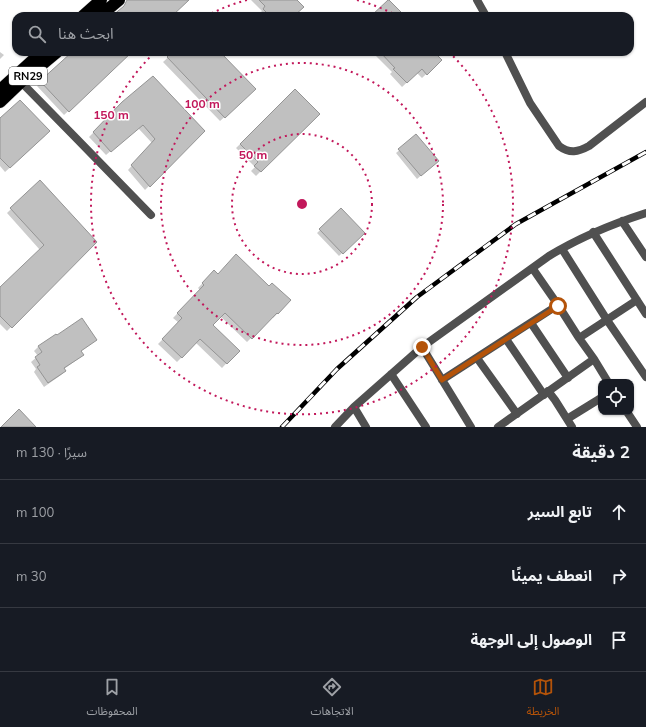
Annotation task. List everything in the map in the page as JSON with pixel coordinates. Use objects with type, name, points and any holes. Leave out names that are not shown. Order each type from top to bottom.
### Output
[{"type":"highway","points":[[88,12],[101,0]]},
{"type":"highway","points":[[105,12],[119,0]]},
{"type":"highway","name":"RN29","points":[[0,90],[38,56]]},
{"type":"highway","name":"RN29","points":[[0,102],[52,56]]},
{"type":"street","points":[[477,0],[484,12]]},
{"type":"street","points":[[507,56],[530,103],[563,150],[570,152],[580,151],[589,146],[646,102]]},
{"type":"street","points":[[21,82],[151,215]]},
{"type":"street","points":[[335,427],[354,407],[422,347],[549,256],[593,232],[646,213]]},
{"type":"street","points":[[622,221],[646,257]]},
{"type":"street","points":[[593,232],[646,314]]},
{"type":"street","points":[[562,248],[607,320],[646,377]]},
{"type":"street","points":[[533,268],[606,379]]},
{"type":"street","points":[[579,338],[637,300]]},
{"type":"street","points":[[442,380],[558,306]]},
{"type":"street","points":[[531,323],[568,378]]},
{"type":"street","points":[[506,339],[546,393],[555,400],[572,427]]},
{"type":"street","points":[[422,347],[471,427]]},
{"type":"street","points":[[477,358],[517,414]]},
{"type":"street","points":[[498,427],[594,360]]},
{"type":"street","points":[[391,374],[422,426]]},
{"type":"street","points":[[567,419],[598,400]]},
{"type":"street","points":[[354,407],[366,427]]},
{"type":"street","points":[[629,415],[637,427]]},
{"type":"building","points":[[127,0],[189,0],[176,12],[117,12],[124,6]]},
{"type":"building","points":[[259,0],[297,0],[304,7],[298,12],[266,12],[263,9],[265,6]]},
{"type":"building","points":[[389,0],[401,12],[375,12]]},
{"type":"building","points":[[68,56],[128,56],[69,112],[40,81]]},
{"type":"building","points":[[224,56],[256,89],[225,118],[167,57]]},
{"type":"building","points":[[384,56],[438,56],[442,60],[427,75],[422,69],[407,83],[393,69],[395,68]]},
{"type":"building","points":[[153,76],[205,131],[150,187],[131,165],[155,139],[143,125],[111,152],[93,132],[122,102]]},
{"type":"building","points":[[295,89],[320,114],[261,172],[254,166],[258,162],[240,144]]},
{"type":"building","points":[[20,100],[50,131],[10,168],[0,158],[0,118]]},
{"type":"building","points":[[416,134],[439,161],[421,176],[398,149]]},
{"type":"building","points":[[40,180],[97,242],[12,328],[0,316],[0,287],[44,245],[10,208]]},
{"type":"building","points":[[341,208],[365,233],[343,254],[319,229]]},
{"type":"building","points":[[236,254],[269,286],[272,283],[291,300],[252,339],[225,313],[213,325],[240,351],[227,364],[200,339],[182,358],[162,339],[182,318],[177,313],[204,285],[202,283],[214,270],[218,274]]},
{"type":"building","points":[[82,318],[97,340],[81,351],[84,355],[64,368],[66,371],[48,383],[37,367],[40,365],[35,357],[42,352],[38,346]]},
{"type":"building","points":[[19,409],[36,427],[1,427]]},
{"type":"railway","points":[[282,427],[337,369],[417,297],[516,224],[646,152]]},
{"type":"route","points":[[422,347],[442,380],[558,306]]}]
